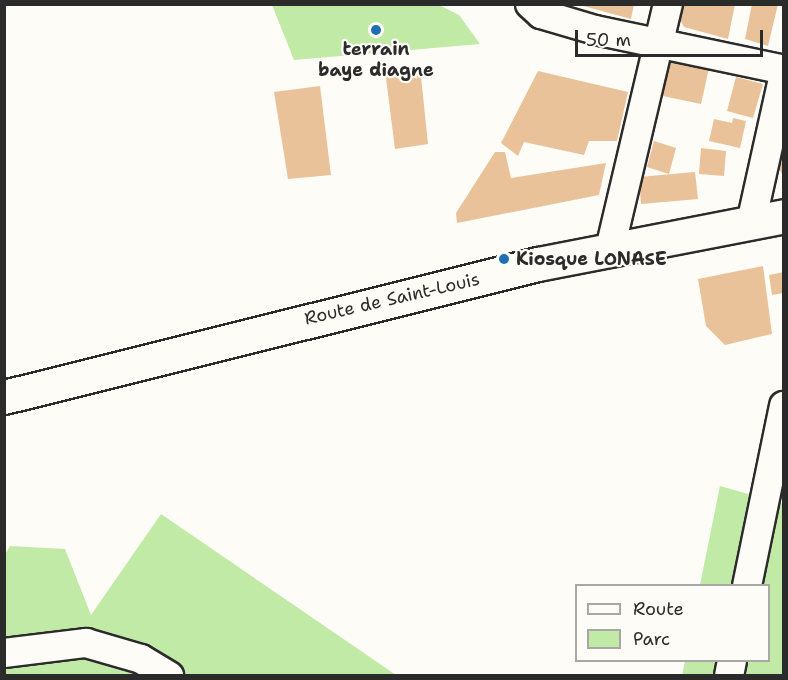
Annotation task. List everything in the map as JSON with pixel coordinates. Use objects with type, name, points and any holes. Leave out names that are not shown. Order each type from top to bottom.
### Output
[{"type":"main road","name":"Route de Saint-Louis","points":[[4,397],[308,319],[610,249],[783,216]]},
{"type":"street","points":[[530,4],[552,17],[783,72],[751,223]]},
{"type":"street","points":[[610,249],[668,4]]},
{"type":"street","points":[[747,584],[777,470],[783,406]]},
{"type":"street","points":[[4,653],[86,643],[141,659],[169,675]]},
{"type":"green space","name":"terrain baye diagne","points":[[272,5],[439,5],[459,15],[480,44],[294,60]]},
{"type":"green space","points":[[720,486],[783,504],[783,675],[682,676],[685,662],[770,662],[770,584],[700,584]]},
{"type":"green space","points":[[161,514],[396,675],[5,675],[4,556],[10,546],[65,549],[91,615]]},
{"type":"building","points":[[576,4],[634,4],[631,19]]},
{"type":"building","points":[[678,4],[735,4],[728,39],[684,27],[676,12]]},
{"type":"building","points":[[752,4],[778,4],[768,46],[745,39]]},
{"type":"building","points":[[664,59],[709,68],[701,104],[663,96]]},
{"type":"building","points":[[420,67],[428,144],[395,149],[385,70]]},
{"type":"building","points":[[538,71],[628,92],[617,141],[589,141],[584,155],[524,142],[518,156],[501,143]]},
{"type":"building","points":[[736,77],[763,84],[753,118],[727,111]]},
{"type":"building","points":[[320,86],[331,175],[288,179],[274,92]]},
{"type":"building","points":[[733,118],[746,121],[740,148],[709,141],[714,119],[732,123]]},
{"type":"building","points":[[654,141],[676,148],[669,174],[647,167]]},
{"type":"building","points":[[701,148],[726,151],[724,176],[699,174]]},
{"type":"building","points":[[495,152],[505,152],[511,178],[606,163],[599,195],[457,223],[456,213]]},
{"type":"building","points":[[784,161],[784,179],[777,163]]},
{"type":"building","points":[[695,172],[698,199],[641,204],[639,177]]},
{"type":"building","points":[[763,266],[772,334],[725,345],[706,326],[698,279]]},
{"type":"building","points":[[784,272],[784,293],[772,295],[769,275]]},
{"type":"place","name":"terrain baye diagne","points":[[376,30]]},
{"type":"place","name":"Kiosque LONASE","points":[[504,259]]}]
